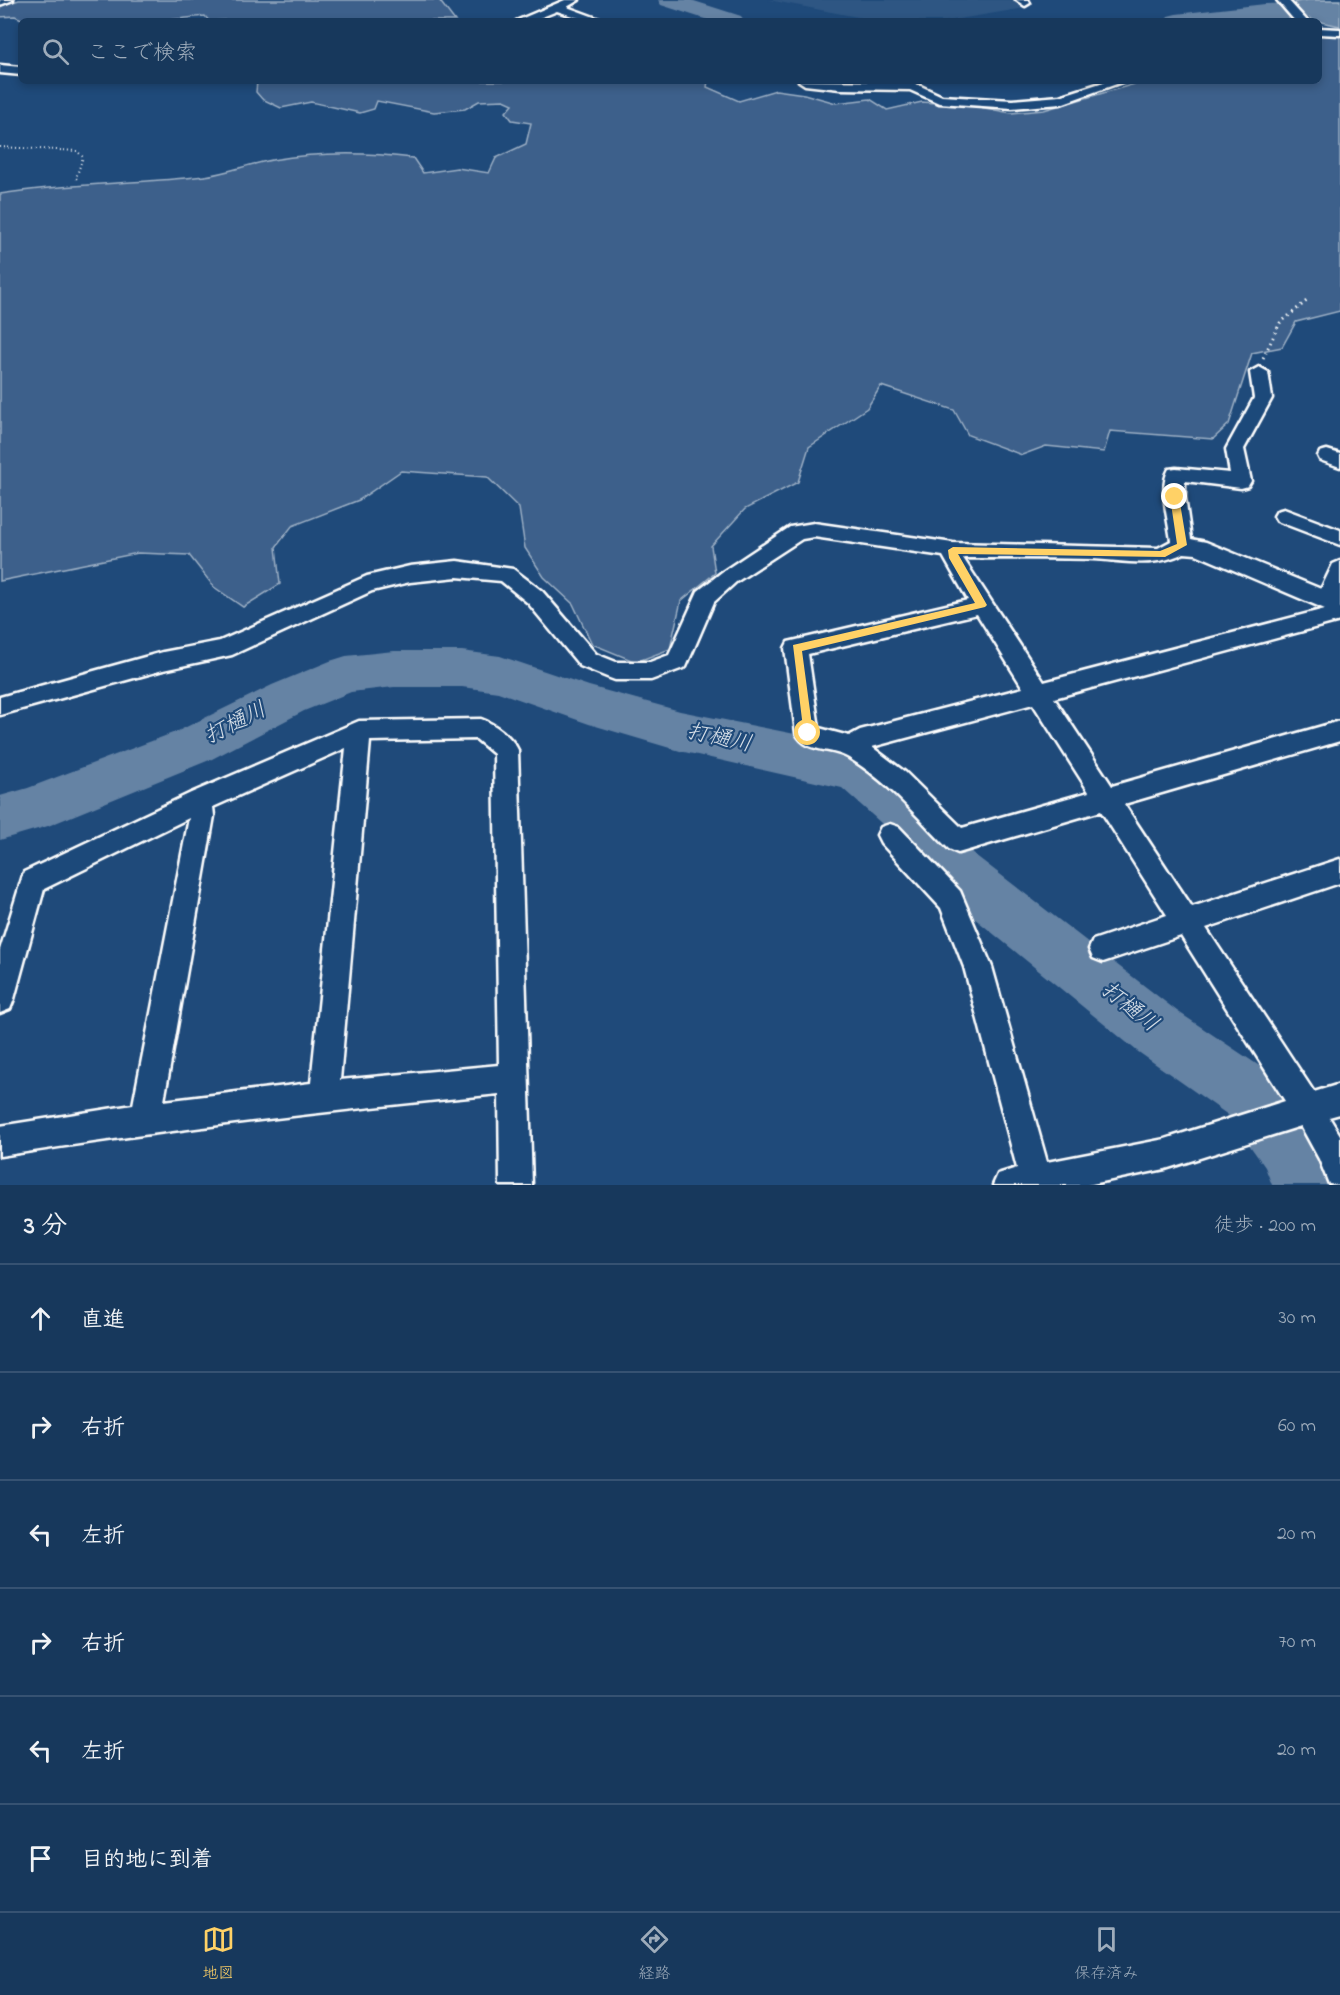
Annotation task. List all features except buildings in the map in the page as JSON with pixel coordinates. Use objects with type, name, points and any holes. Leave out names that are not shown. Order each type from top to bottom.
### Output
[{"type":"street","points":[[0,2],[8,0]]},
{"type":"street","points":[[530,18],[574,0]]},
{"type":"street","points":[[1282,0],[1297,18]]},
{"type":"street","points":[[557,7],[590,18]]},
{"type":"street","points":[[1322,31],[1340,32]]},
{"type":"street","points":[[0,69],[18,71]]},
{"type":"street","points":[[831,84],[912,86],[939,99],[1012,104],[1061,100],[1110,84]]},
{"type":"street","points":[[1182,545],[1175,497],[1176,474],[1241,482],[1235,449],[1263,398],[1258,372]]},
{"type":"street","points":[[1284,516],[1340,538]]},
{"type":"street","points":[[0,706],[163,662],[224,649],[277,622],[367,584],[410,574],[456,569],[506,574],[535,597],[588,660],[615,671],[651,671],[678,661],[705,597],[729,576],[797,532],[814,530],[953,550],[1094,552],[1145,556],[1161,555],[1182,545],[1199,547],[1336,604]]},
{"type":"street","points":[[953,550],[953,558],[1186,922],[1299,1113],[1332,1151],[1340,1173]]},
{"type":"street","points":[[854,748],[860,741],[1333,615],[1340,569]]},
{"type":"street","points":[[982,605],[796,648],[808,733],[817,741],[854,748],[891,776],[958,841],[1340,731]]},
{"type":"street","points":[[0,999],[33,880],[200,801],[359,731],[481,729],[506,750],[516,1185]]},
{"type":"street","points":[[324,1096],[359,731]]},
{"type":"street","points":[[146,1118],[202,816],[200,801]]},
{"type":"street","points":[[890,835],[951,900],[978,967],[1023,1182],[1165,1154],[1251,1129],[1340,1099]]},
{"type":"street","points":[[1103,949],[1340,871]]},
{"type":"street","points":[[0,1141],[146,1118],[324,1096],[514,1078]]},
{"type":"path","points":[[0,147],[77,151],[83,157],[82,166],[76,178],[78,180]]},
{"type":"path","points":[[1258,372],[1273,335],[1288,312],[1309,299]]},
{"type":"shaded area","points":[[19,0],[439,0],[453,18],[207,18],[205,16],[187,18],[19,18],[0,17],[0,6]]},
{"type":"shaded area","points":[[769,0],[1015,0],[1025,8],[965,18],[862,18]]},
{"type":"shaded area","points":[[1340,0],[1340,26],[1322,22],[1322,18],[1310,18],[1295,2]]},
{"type":"shaded area","points":[[1340,34],[1340,311],[1296,322],[1282,347],[1252,353],[1229,424],[1213,439],[1110,431],[1104,452],[1046,446],[1022,455],[968,435],[954,410],[881,386],[867,408],[809,447],[798,482],[745,509],[711,546],[715,573],[681,601],[670,649],[636,662],[592,644],[573,604],[544,577],[525,548],[519,508],[487,477],[401,471],[359,500],[292,526],[276,547],[280,584],[243,607],[214,587],[189,555],[138,553],[0,581],[0,194],[205,176],[272,160],[324,154],[413,158],[423,173],[457,168],[489,173],[496,158],[526,144],[531,123],[512,120],[506,112],[513,104],[504,100],[479,101],[465,109],[434,112],[377,101],[374,109],[360,113],[311,102],[281,108],[262,99],[256,92],[257,84],[708,84],[707,87],[739,101],[776,90],[804,94],[836,103],[870,99],[887,110],[922,102],[974,106],[1011,113],[1044,110],[1135,84],[1322,84],[1322,35]]},
{"type":"waterway","name":"打樋川","points":[[669,0],[724,18]]},
{"type":"waterway","name":"打樋川","points":[[1203,18],[1265,11],[1340,9]]},
{"type":"waterway","name":"打樋川","points":[[0,818],[30,810],[195,745],[288,698],[346,674],[394,669],[462,669],[500,674],[589,705],[680,731],[820,760],[858,772],[898,807],[948,865],[1157,1031],[1249,1094],[1290,1149],[1303,1185]]},
{"type":"route","points":[[808,733],[796,648],[982,605],[953,558],[953,550],[1161,555],[1182,545],[1175,497]]}]
